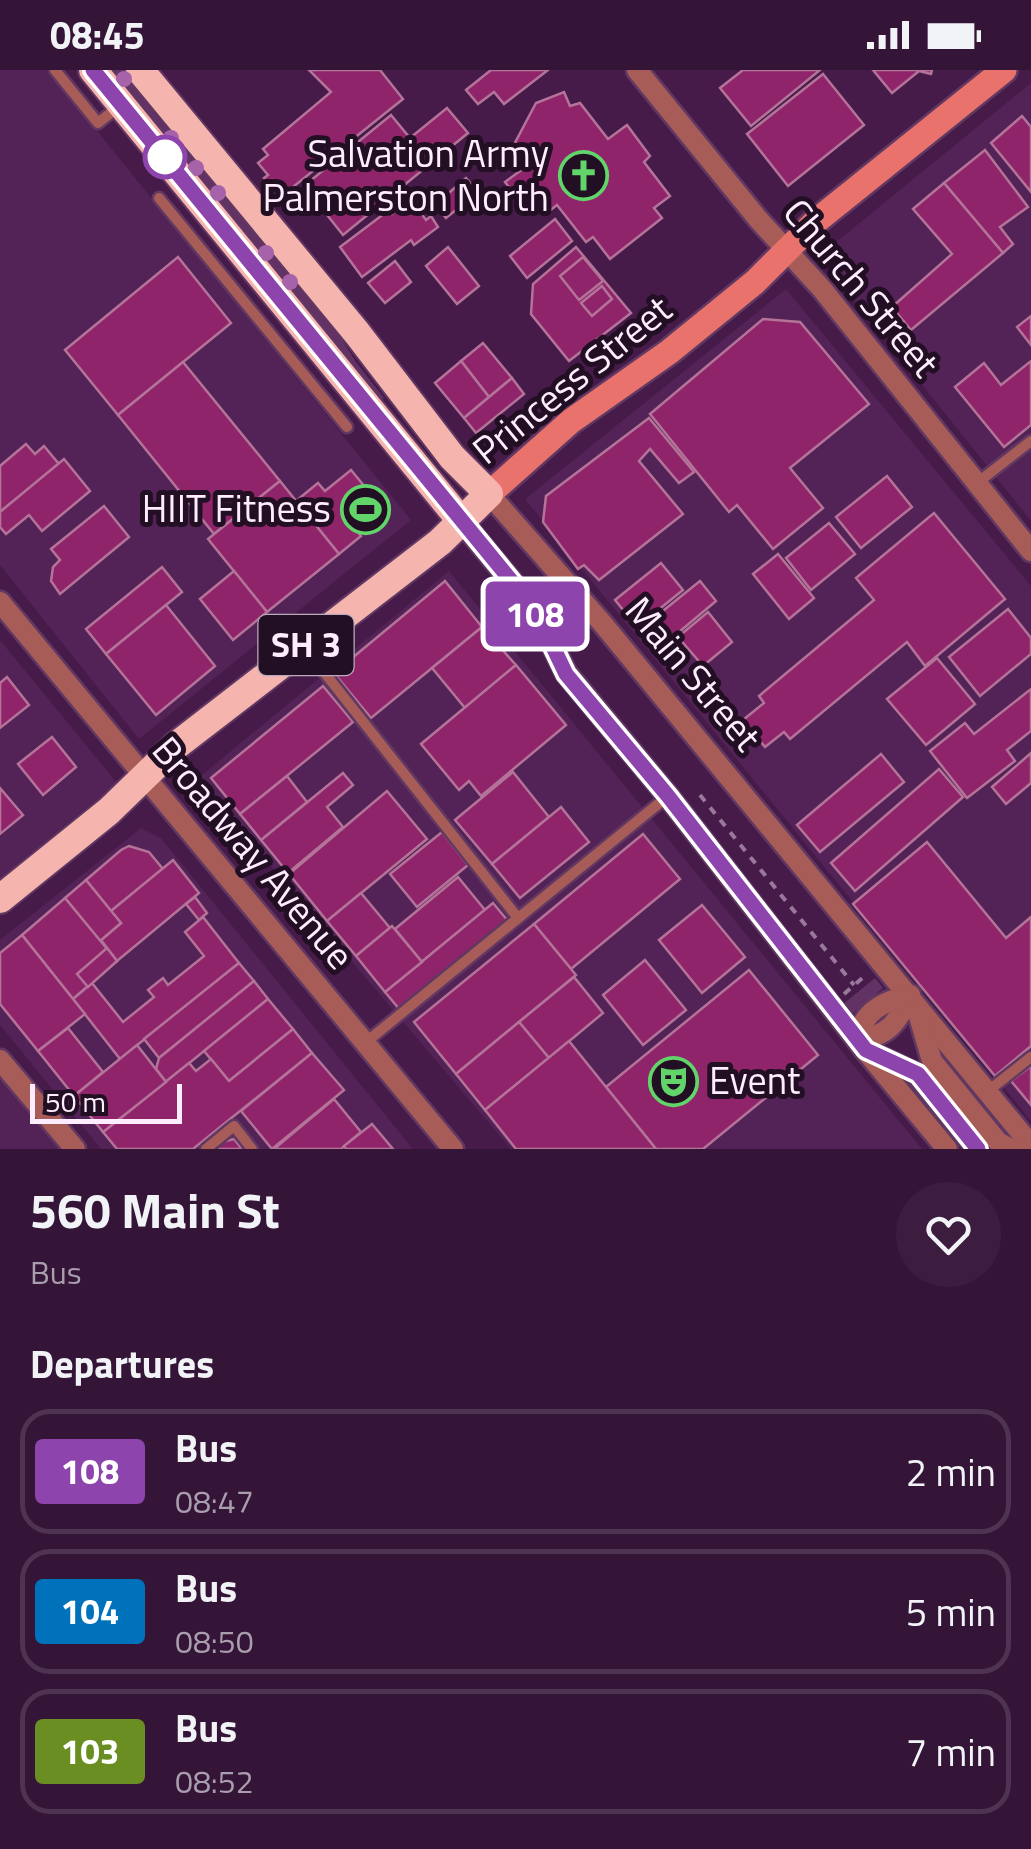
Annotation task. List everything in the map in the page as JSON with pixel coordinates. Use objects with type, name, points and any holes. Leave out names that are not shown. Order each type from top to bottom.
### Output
[{"type":"highway","points":[[93,70],[462,522]]},
{"type":"highway","name":"Main Street","points":[[140,70],[357,333],[452,457],[489,494]]},
{"type":"highway","name":"Princess Street","points":[[0,899],[109,811],[177,745],[373,596],[462,522],[489,494]]},
{"type":"main road","name":"Princess Street","points":[[489,494],[571,420],[668,352],[755,282],[890,159],[1004,70]]},
{"type":"street","name":"Church Street","points":[[636,70],[822,289],[1031,550]]},
{"type":"street","name":"Main Street","points":[[489,494],[603,624],[1031,1145]]},
{"type":"street","points":[[462,522],[518,589],[544,628],[566,674],[668,796],[947,1149]]},
{"type":"street","name":"Broadway Avenue","points":[[0,602],[453,1149]]},
{"type":"street","points":[[861,1045],[890,1029],[912,999]]},
{"type":"street","points":[[912,999],[932,1060],[998,1142],[1011,1149]]},
{"type":"street","points":[[861,1045],[918,1074],[978,1149]]},
{"type":"street","points":[[0,1060],[75,1149]]},
{"type":"lane","points":[[55,70],[98,123],[122,105]]},
{"type":"lane","points":[[159,198],[347,427]]},
{"type":"lane","points":[[214,264],[237,246]]},
{"type":"lane","points":[[273,340],[298,321]]},
{"type":"lane","points":[[976,484],[1031,441]]},
{"type":"lane","points":[[304,646],[518,918]]},
{"type":"lane","points":[[365,1043],[668,796]]},
{"type":"lane","points":[[988,1092],[1031,1057]]},
{"type":"lane","points":[[206,1149],[234,1126],[252,1149]]},
{"type":"path","points":[[700,795],[854,986]]},
{"type":"path","points":[[840,997],[868,973]]},
{"type":"shaded area","points":[[0,70],[48,70],[411,520],[139,739],[0,565]]},
{"type":"shaded area","points":[[110,70],[124,70],[331,322],[384,398],[381,401]]},
{"type":"shaded area","points":[[1031,83],[1031,521],[819,256]]},
{"type":"shaded area","points":[[786,289],[1031,586],[1031,1121],[525,499]]},
{"type":"shaded area","points":[[449,571],[922,1149],[511,1149],[197,779]]},
{"type":"shaded area","points":[[0,640],[117,783],[0,879]]},
{"type":"shaded area","points":[[141,828],[161,838],[413,1149],[101,1149],[0,1025],[0,940]]},
{"type":"shaded area","points":[[875,978],[883,988],[850,1016],[842,1005]]},
{"type":"shaded area","points":[[0,1070],[65,1149],[0,1149]]},
{"type":"building","points":[[309,70],[380,70],[403,99],[283,195],[272,180],[268,183],[264,178],[268,175],[258,163],[268,155],[263,149],[331,92]]},
{"type":"building","points":[[491,70],[548,70],[504,104],[494,92],[478,104],[466,90]]},
{"type":"building","points":[[743,70],[820,70],[751,126],[720,88]]},
{"type":"building","points":[[873,70],[932,70],[931,74],[919,71],[892,93]]},
{"type":"building","points":[[823,74],[864,125],[788,186],[747,134]]},
{"type":"building","name":"Salvation Army Palmerston North","points":[[564,92],[570,106],[580,103],[608,139],[627,125],[650,156],[644,162],[670,196],[654,208],[662,218],[610,259],[593,237],[586,242],[557,205],[548,212],[538,200],[526,209],[505,182],[520,171],[508,156],[536,103]]},
{"type":"building","points":[[447,108],[468,133],[343,235],[304,186],[391,115],[410,138]]},
{"type":"building","points":[[1022,116],[1031,127],[1031,192],[991,143]]},
{"type":"building","points":[[985,150],[1028,207],[1000,227],[1013,244],[1003,253],[944,183]]},
{"type":"building","points":[[466,178],[478,192],[446,218],[435,205]]},
{"type":"building","points":[[944,183],[1003,253],[911,330],[892,307],[952,254],[913,209]]},
{"type":"building","points":[[409,197],[426,220],[431,216],[438,227],[414,245],[411,240],[362,277],[340,247],[389,210],[392,214]]},
{"type":"building","points":[[555,219],[572,241],[527,278],[510,256]]},
{"type":"building","points":[[448,247],[479,286],[457,304],[426,266]]},
{"type":"building","points":[[576,247],[631,313],[569,361],[531,314],[533,284]]},
{"type":"building","points":[[178,257],[231,323],[118,415],[65,350]]},
{"type":"building","points":[[583,257],[603,281],[579,300],[560,276]]},
{"type":"building","points":[[395,261],[411,282],[385,303],[368,283]]},
{"type":"building","points":[[602,286],[612,299],[592,316],[581,303]]},
{"type":"building","points":[[1031,316],[1031,345],[1017,327]]},
{"type":"building","points":[[763,319],[800,322],[869,404],[790,468],[823,508],[773,549],[737,505],[729,512],[650,414]]},
{"type":"building","points":[[483,343],[512,378],[489,397],[461,361]]},
{"type":"building","points":[[461,361],[489,397],[464,418],[435,383]]},
{"type":"building","points":[[1031,361],[1031,425],[1004,447],[955,387],[984,363],[1001,385]]},
{"type":"building","points":[[183,362],[280,481],[214,534],[118,415]]},
{"type":"building","points":[[512,378],[524,394],[476,433],[464,418]]},
{"type":"building","points":[[649,418],[694,472],[679,483],[650,449],[639,461],[683,514],[599,580],[584,565],[578,569],[543,522],[546,496]]},
{"type":"building","points":[[26,444],[35,454],[44,446],[59,464],[0,512],[0,466]]},
{"type":"building","points":[[64,459],[90,491],[42,531],[29,515],[6,534],[0,527],[0,512]]},
{"type":"building","points":[[351,470],[380,505],[353,526],[361,536],[339,554],[296,501],[318,483],[325,491]]},
{"type":"building","points":[[887,476],[912,507],[861,548],[836,517]]},
{"type":"building","points":[[280,481],[339,554],[267,612],[208,539]]},
{"type":"building","points":[[104,506],[129,537],[60,594],[51,581],[53,567],[60,560],[51,549]]},
{"type":"building","points":[[934,513],[1005,599],[925,666],[907,642],[790,739],[784,732],[765,747],[743,720],[764,703],[759,696],[874,600],[856,578]]},
{"type":"building","points":[[829,523],[855,554],[811,590],[786,558]]},
{"type":"building","points":[[778,554],[814,598],[789,619],[753,574]]},
{"type":"building","points":[[661,563],[683,590],[637,627],[615,600]]},
{"type":"building","points":[[162,567],[182,592],[106,654],[86,629]]},
{"type":"building","points":[[234,571],[267,612],[233,640],[200,599]]},
{"type":"building","points":[[445,581],[482,627],[371,718],[334,673]]},
{"type":"building","points":[[700,581],[716,601],[660,648],[643,627]]},
{"type":"building","points":[[166,605],[215,666],[156,715],[106,654]]},
{"type":"building","points":[[1008,609],[1031,638],[1031,654],[980,696],[949,657]]},
{"type":"building","points":[[708,612],[732,642],[703,666],[678,637]]},
{"type":"building","points":[[482,627],[516,665],[465,708],[432,668]]},
{"type":"building","points":[[937,658],[975,704],[926,745],[887,699]]},
{"type":"building","points":[[516,665],[566,725],[481,796],[469,781],[459,790],[421,744]]},
{"type":"building","points":[[7,677],[29,705],[0,728],[0,683]]},
{"type":"building","points":[[323,686],[353,722],[240,814],[211,778]]},
{"type":"building","points":[[1031,689],[1031,731],[1007,750],[1015,761],[967,798],[930,751],[965,723],[974,734]]},
{"type":"building","points":[[52,737],[76,767],[43,795],[18,764]]},
{"type":"building","points":[[1031,753],[1031,783],[1006,804],[992,787]]},
{"type":"building","points":[[881,754],[904,782],[820,852],[797,825]]},
{"type":"building","points":[[939,769],[963,797],[855,891],[831,863]]},
{"type":"building","points":[[513,772],[549,817],[492,864],[455,820]]},
{"type":"building","points":[[343,773],[353,785],[327,807],[343,827],[288,873],[261,840]]},
{"type":"building","points":[[287,776],[307,802],[261,840],[240,814]]},
{"type":"building","points":[[0,788],[23,815],[0,834]]},
{"type":"building","points":[[387,791],[427,839],[327,921],[289,874]]},
{"type":"building","points":[[561,807],[589,842],[520,898],[492,864]]},
{"type":"building","points":[[442,832],[468,865],[417,907],[390,874]]},
{"type":"building","points":[[643,834],[680,879],[571,969],[534,924]]},
{"type":"building","points":[[927,842],[1006,938],[1031,917],[1031,1046],[995,1076],[853,904]]},
{"type":"building","points":[[129,846],[149,852],[163,869],[111,911],[86,880]]},
{"type":"building","points":[[173,860],[199,893],[117,961],[101,940],[121,923],[111,911]]},
{"type":"building","points":[[458,877],[485,910],[422,962],[395,929]]},
{"type":"building","points":[[86,880],[121,923],[100,941],[65,898]]},
{"type":"building","points":[[361,893],[390,928],[356,956],[327,921]]},
{"type":"building","points":[[195,897],[207,913],[199,920],[186,904]]},
{"type":"building","points":[[65,898],[117,961],[73,999],[22,935]]},
{"type":"building","points":[[493,903],[508,921],[400,1010],[385,992]]},
{"type":"building","points":[[702,905],[745,957],[702,993],[659,940]]},
{"type":"building","points":[[203,917],[239,963],[120,1059],[73,999],[92,983],[123,1022],[154,997],[148,990],[163,978],[168,985],[204,956],[185,932]]},
{"type":"building","points":[[534,924],[576,975],[456,1074],[414,1022]]},
{"type":"building","points":[[392,926],[422,962],[385,992],[356,956]]},
{"type":"building","points":[[22,935],[85,1014],[38,1051],[0,1004],[0,953]]},
{"type":"building","points":[[107,948],[117,961],[88,987],[77,974]]},
{"type":"building","points":[[645,960],[686,1010],[643,1045],[603,995]]},
{"type":"building","points":[[239,963],[254,981],[159,1058],[144,1039]]},
{"type":"building","points":[[749,970],[818,1055],[703,1149],[656,1149],[606,1087]]},
{"type":"building","points":[[574,977],[603,1013],[549,1058],[519,1022]]},
{"type":"building","points":[[254,981],[268,999],[166,1082],[156,1069],[159,1058]]},
{"type":"building","points":[[268,999],[293,1029],[229,1081],[204,1051]]},
{"type":"building","points":[[519,1022],[549,1058],[485,1110],[456,1074]]},
{"type":"building","points":[[68,1028],[103,1072],[74,1096],[38,1051]]},
{"type":"building","points":[[293,1029],[312,1053],[193,1149],[117,1149],[103,1132],[189,1063],[196,1071],[211,1059],[229,1081]]},
{"type":"building","points":[[569,1041],[656,1149],[516,1149],[485,1110]]},
{"type":"building","points":[[137,1045],[166,1082],[103,1132],[74,1096]]},
{"type":"building","points":[[312,1053],[344,1090],[272,1149],[241,1111]]},
{"type":"building","points":[[1031,1066],[1031,1105],[1011,1081]]},
{"type":"building","points":[[334,1099],[361,1132],[341,1149],[274,1149]]},
{"type":"building","points":[[372,1124],[393,1149],[346,1149],[344,1146]]},
{"type":"building","points":[[234,1139],[242,1149],[213,1149],[222,1142]]},
{"type":"bus line","name":"108","points":[[93,70],[518,589],[544,628],[566,674],[668,796],[866,1050],[918,1074],[978,1149]]},
{"type":"place","name":"Salvation Army Palmerston North","points":[[584,176]]},
{"type":"place","name":"HIIT Fitness","points":[[366,509]]},
{"type":"place","name":"Event","points":[[674,1081]]}]
